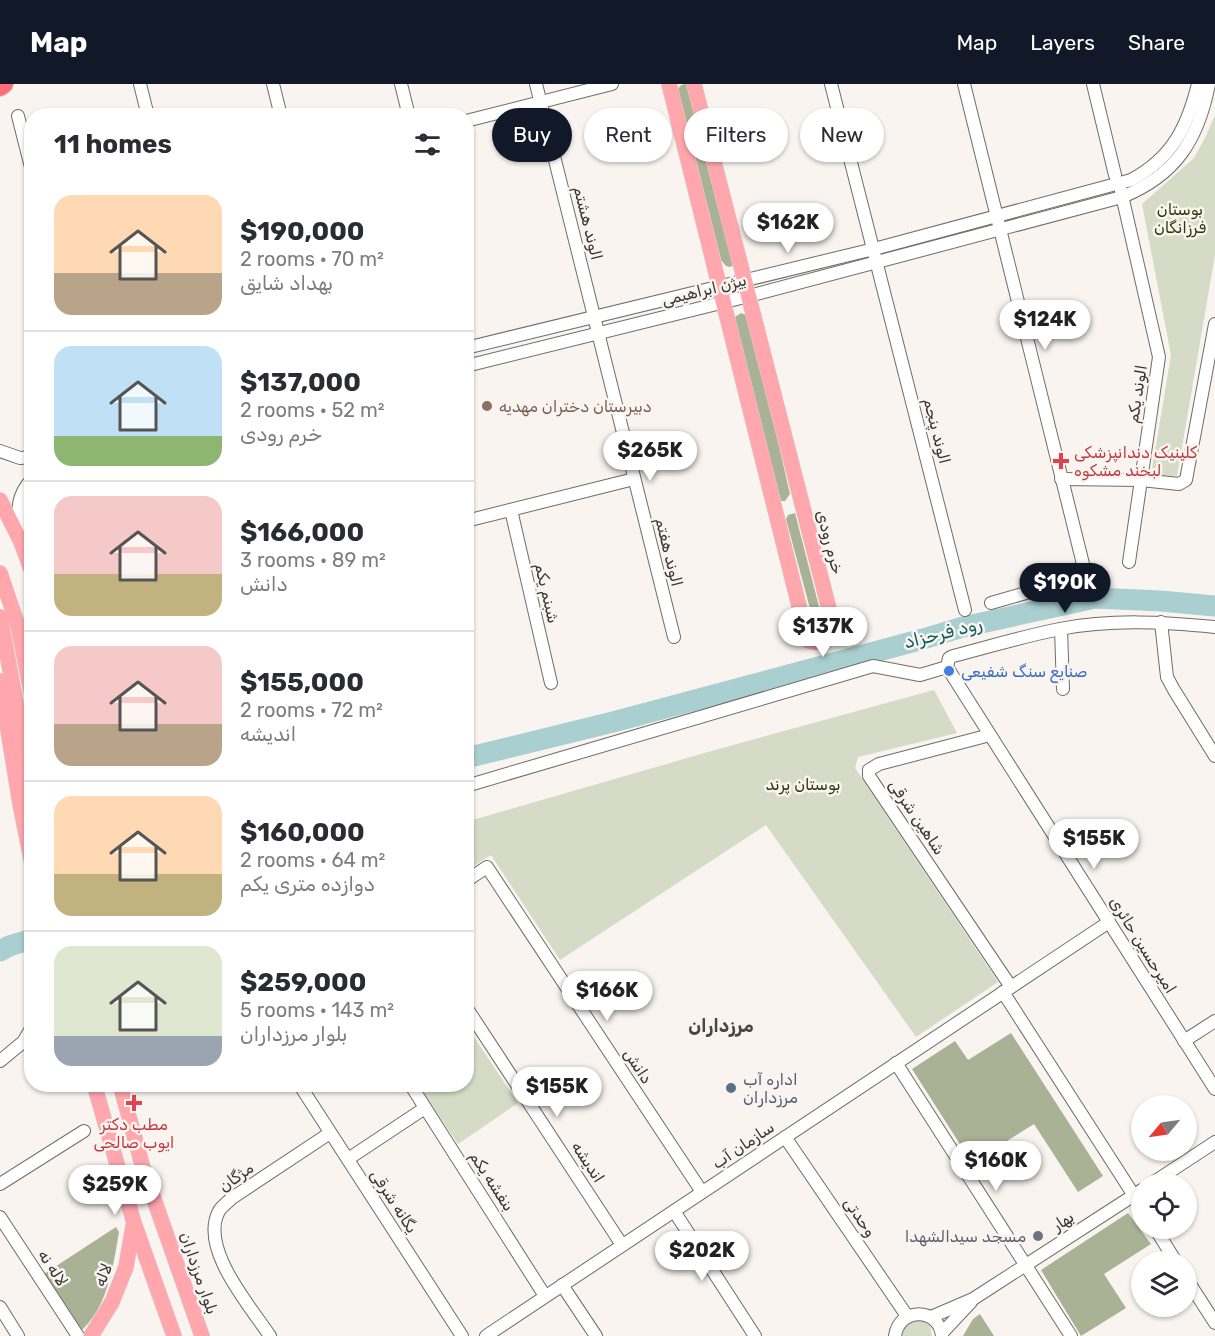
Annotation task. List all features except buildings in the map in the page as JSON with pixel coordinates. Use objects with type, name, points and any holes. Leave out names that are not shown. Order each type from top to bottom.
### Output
[{"type":"highway","points":[[0,87],[4,84]]},
{"type":"main road","name":"خرم رودی","points":[[669,84],[807,638],[817,643],[830,639],[835,632],[694,84]]},
{"type":"main road","points":[[0,500],[24,550]]},
{"type":"main road","points":[[776,511],[801,505]]},
{"type":"main road","points":[[0,573],[18,626],[24,656]]},
{"type":"main road","points":[[0,617],[24,744]]},
{"type":"main road","points":[[0,681],[24,824]]},
{"type":"main road","points":[[96,1092],[134,1223],[174,1336]]},
{"type":"main road","name":"بلوار مرزداران","points":[[122,1092],[143,1168],[202,1336]]},
{"type":"main road","name":"لاله","points":[[91,1336],[112,1302],[126,1267],[134,1223]]},
{"type":"street","points":[[140,84],[146,108]]},
{"type":"street","points":[[273,84],[279,108]]},
{"type":"street","points":[[401,84],[407,108]]},
{"type":"street","name":"الوند هشتم","points":[[536,84],[598,334]]},
{"type":"street","points":[[474,119],[612,84]]},
{"type":"street","name":"الوند پنجم","points":[[831,84],[965,610]]},
{"type":"street","points":[[964,84],[1084,568],[1076,579],[991,603]]},
{"type":"street","name":"الوند یکم","points":[[1093,84],[1159,357],[1129,562]]},
{"type":"street","name":"بیژن ابراهیمی","points":[[999,223],[1143,174],[1167,154],[1206,86]]},
{"type":"street","name":"بیژن ابراهیمی","points":[[474,360],[598,334],[749,296],[875,255],[999,223],[1122,197],[1148,185],[1162,174],[1188,146],[1198,125],[1206,86]]},
{"type":"street","points":[[18,116],[24,140]]},
{"type":"street","name":"بیژن ابراهیمی","points":[[474,346],[744,280],[875,255]]},
{"type":"street","points":[[1061,479],[1141,480],[1179,484],[1186,480],[1215,324]]},
{"type":"street","name":"الوند هفتم","points":[[598,334],[674,637]]},
{"type":"street","points":[[0,451],[24,458]]},
{"type":"street","points":[[474,519],[634,479]]},
{"type":"street","points":[[21,542],[18,510],[19,496],[24,489]]},
{"type":"street","name":"شبنم یکم","points":[[511,510],[551,682]]},
{"type":"street","points":[[474,784],[873,666],[920,675],[947,667],[953,656],[1061,629],[1161,622],[1215,627]]},
{"type":"street","points":[[1161,622],[1167,677],[1215,756]]},
{"type":"street","points":[[1061,629],[1063,689]]},
{"type":"street","name":"امیرحسین حائری","points":[[947,667],[1215,1089]]},
{"type":"street","name":"شاهین شرقی","points":[[990,735],[879,764],[869,770],[869,776],[1131,1183]]},
{"type":"street","name":"دانش","points":[[474,876],[488,867],[702,1192]]},
{"type":"street","name":"سازمان آب","points":[[486,1336],[1109,922]]},
{"type":"street","name":"اندیشه","points":[[474,1019],[622,1245]]},
{"type":"street","points":[[1184,1041],[1215,1021]]},
{"type":"street","points":[[0,1060],[24,1042]]},
{"type":"street","points":[[896,1064],[1071,1336]]},
{"type":"street","name":"یگانه شرقی","points":[[304,1092],[462,1336]]},
{"type":"street","name":"بنفشه یکم","points":[[415,1092],[546,1296]]},
{"type":"street","points":[[348,1159],[425,1108]]},
{"type":"street","points":[[0,1184],[84,1131]]},
{"type":"street","name":"مژگان","points":[[270,1336],[222,1263],[216,1247],[214,1228],[219,1211],[232,1198],[330,1132]]},
{"type":"street","name":"وحدتی","points":[[785,1137],[907,1316]]},
{"type":"street","points":[[1168,1173],[1215,1142]]},
{"type":"street","name":"بهار","points":[[973,1299],[1131,1196]]},
{"type":"street","points":[[674,1211],[755,1336]]},
{"type":"street","name":"لاله نه","points":[[0,1217],[78,1336]]},
{"type":"street","points":[[562,1285],[596,1336]]},
{"type":"street","points":[[1197,1295],[1215,1323]]},
{"type":"street","points":[[931,1317],[973,1299]]},
{"type":"street","points":[[942,1335],[973,1299]]},
{"type":"street","points":[[0,1307],[18,1336]]},
{"type":"street","points":[[895,1336],[897,1326],[907,1316],[919,1313],[931,1317],[940,1327],[942,1335]]},
{"type":"green space","points":[[688,85],[694,108],[684,108],[684,113],[678,89],[680,86]]},
{"type":"green space","name":"بوستان فرزانگان","points":[[1215,115],[1215,255],[1177,476],[1151,475],[1171,355],[1142,204],[1194,158]]},
{"type":"green space","points":[[696,162],[708,162],[734,265],[726,266],[721,260]]},
{"type":"green space","points":[[741,313],[750,320],[790,494],[785,501],[781,501],[732,319]]},
{"type":"green space","points":[[795,513],[825,630],[823,633],[817,631],[815,627],[786,519],[788,515]]},
{"type":"green space","name":"بوستان پرند","points":[[934,690],[957,733],[858,757],[855,768],[998,982],[916,1037],[766,825],[560,960],[491,855],[474,866],[474,820]]},
{"type":"green space","points":[[1011,1033],[1103,1176],[1078,1192],[1034,1124],[972,1163],[912,1069],[955,1041],[968,1060]]},
{"type":"green space","points":[[474,1037],[518,1103],[458,1144],[423,1092],[474,1092]]},
{"type":"green space","points":[[1128,1213],[1131,1217],[1131,1239],[1147,1239],[1151,1244],[1140,1251],[1131,1251],[1131,1257],[1104,1274],[1126,1308],[1081,1336],[1041,1270]]},
{"type":"green space","points":[[116,1227],[119,1232],[108,1285],[98,1309],[82,1330],[44,1274]]},
{"type":"green space","points":[[980,1314],[994,1336],[963,1336],[973,1319]]},
{"type":"green space","points":[[903,1318],[927,1320],[932,1336],[895,1336]]},
{"type":"waterway","name":"رود فرحزاد","points":[[474,756],[613,722],[963,627],[1095,598],[1215,606]]},
{"type":"waterway","name":"رود فرحزاد","points":[[0,951],[24,941]]},
{"type":"place","name":"دبیرستان دختران مهدیه","points":[[487,406]]},
{"type":"place","name":"کلینیک دندانپزشکی لبخند مشکوه","points":[[1061,461]]},
{"type":"place","name":"صنایع سنگ شفیعی","points":[[949,671]]},
{"type":"place","name":"اداره آب مرزداران","points":[[731,1088]]},
{"type":"place","name":"مطب دکتر ایوب صالحی","points":[[134,1103]]},
{"type":"place","name":"مسجد سیدالشهدا","points":[[1038,1236]]},
{"type":"district","name":"مرزداران","points":[[721,1026]]}]
